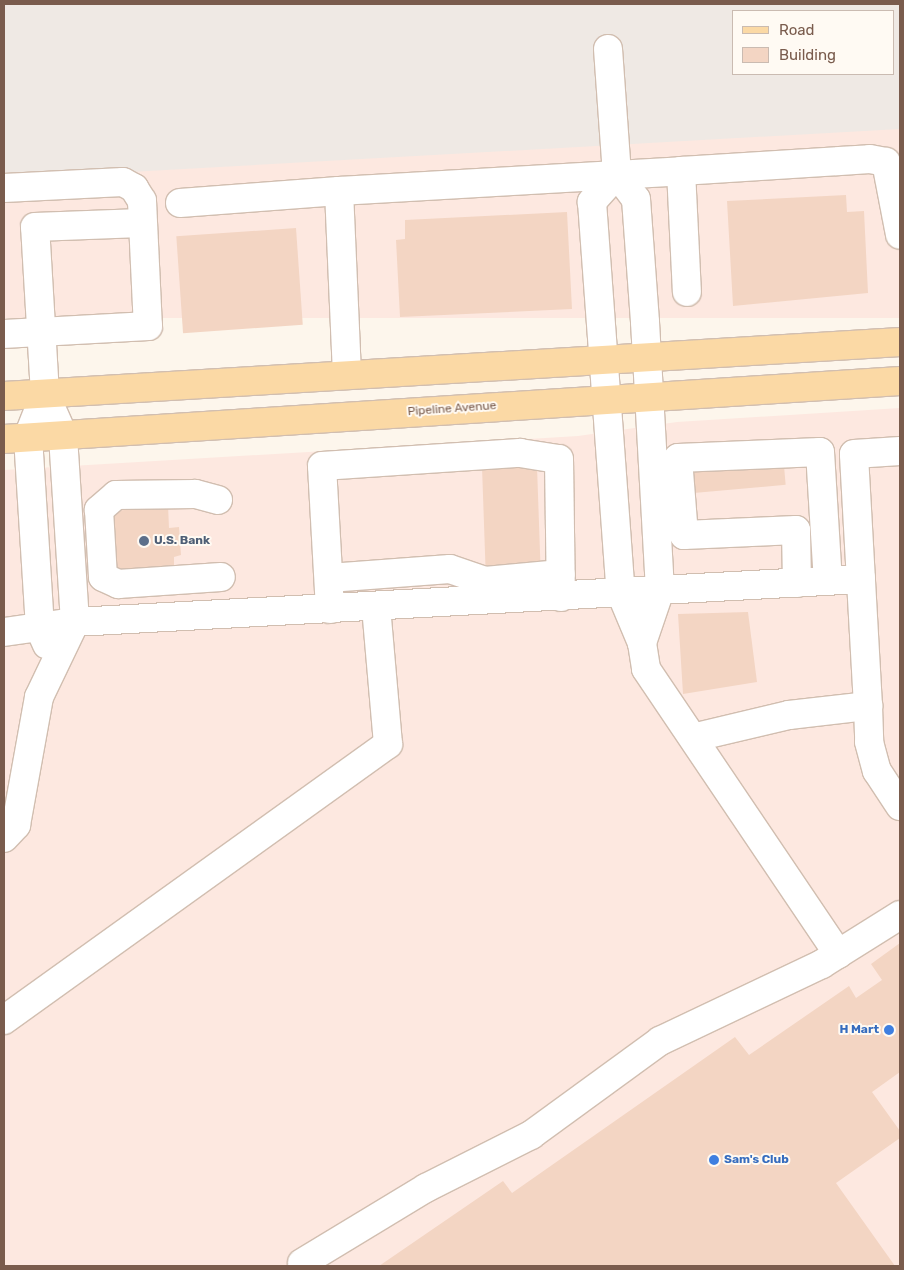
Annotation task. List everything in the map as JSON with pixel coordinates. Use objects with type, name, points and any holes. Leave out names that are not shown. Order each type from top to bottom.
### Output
[{"type":"main road","points":[[4,396],[900,342]]},
{"type":"main road","points":[[347,375],[348,416]]},
{"type":"main road","name":"Pipeline Avenue","points":[[16,438],[607,398],[900,381]]},
{"type":"lane","points":[[608,49],[617,174],[636,199],[660,590],[642,643]]},
{"type":"lane","points":[[180,203],[339,191],[870,159],[893,162],[899,208],[900,235]]},
{"type":"lane","points":[[681,171],[687,292]]},
{"type":"lane","points":[[617,174],[592,202],[602,359],[607,398],[621,593],[642,643],[646,669],[696,737],[838,954]]},
{"type":"lane","points":[[4,188],[123,182],[134,188],[142,201],[141,223],[148,326],[4,334]]},
{"type":"lane","points":[[339,191],[347,375]]},
{"type":"lane","points":[[4,838],[16,826],[39,697],[53,660],[75,622],[63,435],[45,394],[35,227],[141,223]]},
{"type":"lane","points":[[45,394],[16,438],[40,629],[53,660]]},
{"type":"lane","points":[[900,451],[854,454],[869,742],[877,771],[900,806]]},
{"type":"lane","points":[[797,583],[796,530],[684,536],[678,458],[820,452],[828,581]]},
{"type":"lane","points":[[330,609],[322,466],[520,453],[559,460],[561,586]]},
{"type":"lane","points":[[218,500],[195,494],[116,495],[99,510],[103,577],[118,584],[221,577]]},
{"type":"lane","points":[[329,578],[450,569],[485,581],[561,586],[621,593],[861,579]]},
{"type":"lane","points":[[4,632],[40,629],[75,622],[376,607],[561,586]]},
{"type":"lane","points":[[4,1020],[388,744],[376,607]]},
{"type":"lane","points":[[696,737],[789,715],[868,706]]},
{"type":"lane","points":[[300,1265],[426,1188],[531,1135],[660,1041],[838,954],[900,915]]},
{"type":"shaded area","points":[[4,4],[900,4],[900,129],[4,179]]},
{"type":"shaded area","points":[[4,129],[900,129],[900,318],[4,318]]},
{"type":"shaded area","points":[[900,408],[900,1266],[4,1266],[4,470],[578,436],[677,422]]},
{"type":"building","points":[[846,195],[847,212],[864,211],[868,293],[733,306],[727,201]]},
{"type":"building","points":[[567,212],[572,309],[400,317],[396,240],[405,239],[405,220]]},
{"type":"building","points":[[296,228],[303,325],[183,333],[176,236]]},
{"type":"building","points":[[782,443],[786,485],[688,493],[684,452]]},
{"type":"building","points":[[537,466],[541,570],[486,572],[482,468]]},
{"type":"building","name":"U.S. Bank","points":[[168,505],[169,528],[179,527],[181,555],[174,557],[174,568],[110,573],[107,512]]},
{"type":"building","points":[[748,612],[757,682],[683,694],[678,614]]},
{"type":"building","name":"Sam's Club","points":[[900,943],[900,1072],[872,1092],[900,1131],[900,1138],[836,1183],[895,1266],[379,1266],[503,1181],[512,1193],[735,1037],[749,1055],[849,986],[856,998],[882,980],[871,964]]},
{"type":"place","name":"U.S. Bank","points":[[144,541]]},
{"type":"place","name":"H Mart","points":[[889,1030]]},
{"type":"place","name":"Sam's Club","points":[[714,1160]]}]
